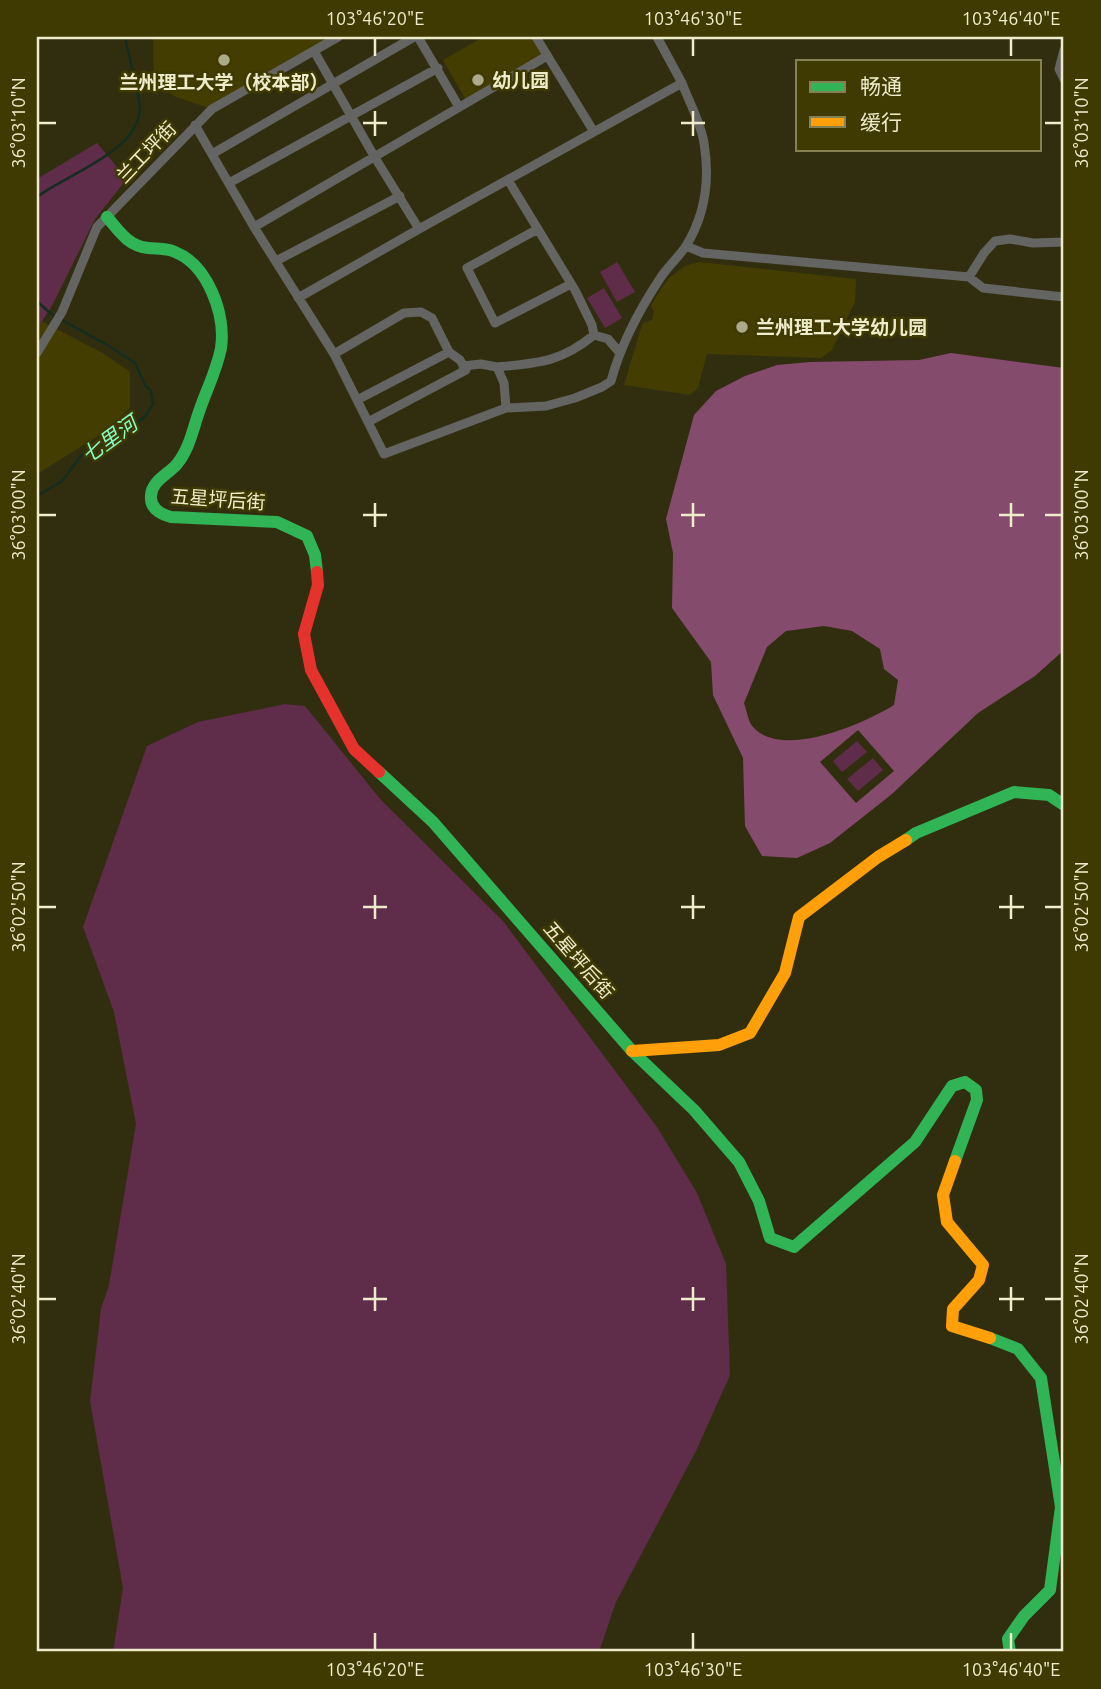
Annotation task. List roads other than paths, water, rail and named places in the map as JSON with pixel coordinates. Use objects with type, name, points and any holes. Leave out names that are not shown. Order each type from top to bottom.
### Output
[{"type":"street","name":"兰工坪街","points":[[37,353],[62,312],[97,227],[212,109],[338,37]]},
{"type":"street","points":[[212,154],[416,37],[438,68],[459,107]]},
{"type":"street","points":[[536,37],[594,132]]},
{"type":"street","points":[[195,125],[254,227],[334,354],[384,454],[506,408],[546,406],[602,387],[611,381],[619,352],[641,307],[661,276],[686,246],[706,197],[708,173],[704,140],[682,83],[657,37]]},
{"type":"street","points":[[1064,50],[1059,69],[1064,79]]},
{"type":"street","points":[[314,51],[419,229]]},
{"type":"street","points":[[254,227],[547,56]]},
{"type":"street","points":[[229,183],[438,68]]},
{"type":"street","points":[[298,298],[682,83]]},
{"type":"street","points":[[508,180],[572,284],[594,335]]},
{"type":"street","points":[[276,261],[400,196]]},
{"type":"street","name":"五星坪后街","points":[[107,217],[129,242],[138,247],[177,252],[192,263],[213,296],[220,321],[222,344],[191,441],[176,465],[153,488],[153,508],[164,516],[171,517],[277,522],[307,536],[316,555],[318,584],[304,634],[310,670],[354,749],[433,822],[632,1051]]},
{"type":"street","points":[[538,229],[467,268],[495,323],[572,284]]},
{"type":"street","points":[[969,277],[995,241],[1010,239],[1032,243],[1064,242]]},
{"type":"street","points":[[686,246],[703,253],[969,277],[983,288],[1064,298]]},
{"type":"street","points":[[334,354],[404,313],[421,312],[432,318],[449,352],[466,370],[368,422]]},
{"type":"street","points":[[594,335],[608,339],[619,352]]},
{"type":"street","points":[[463,366],[481,364],[497,367],[556,359],[579,347],[594,335]]},
{"type":"street","points":[[357,400],[449,352]]},
{"type":"street","points":[[497,367],[504,383],[506,408]]},
{"type":"street","points":[[632,1051],[719,1045],[750,1033],[785,973],[799,917],[878,857],[916,833],[1014,792],[1049,795],[1064,805]]},
{"type":"street","points":[[632,1051],[694,1110],[739,1162],[759,1201],[770,1238],[794,1248],[915,1142],[952,1086],[965,1082],[976,1090],[977,1100],[943,1195],[947,1222],[982,1265],[979,1280],[953,1309],[952,1326],[1018,1349],[1041,1378],[1061,1507],[1050,1590],[1024,1616],[1008,1639],[1010,1652]]},
{"type":"waterway","name":"七里河","points":[[37,197],[97,162],[125,140],[135,127],[140,106],[125,37]]},
{"type":"waterway","name":"七里河","points":[[37,301],[51,314],[135,363],[145,385],[151,391],[153,404],[135,425],[103,439],[81,456],[62,481],[37,496]]},
{"type":"place","name":"兰州理工大学（校本部）","points":[[224,60]]},
{"type":"place","name":"幼儿园","points":[[478,80]]},
{"type":"place","name":"兰州理工大学幼儿园","points":[[742,327]]}]
